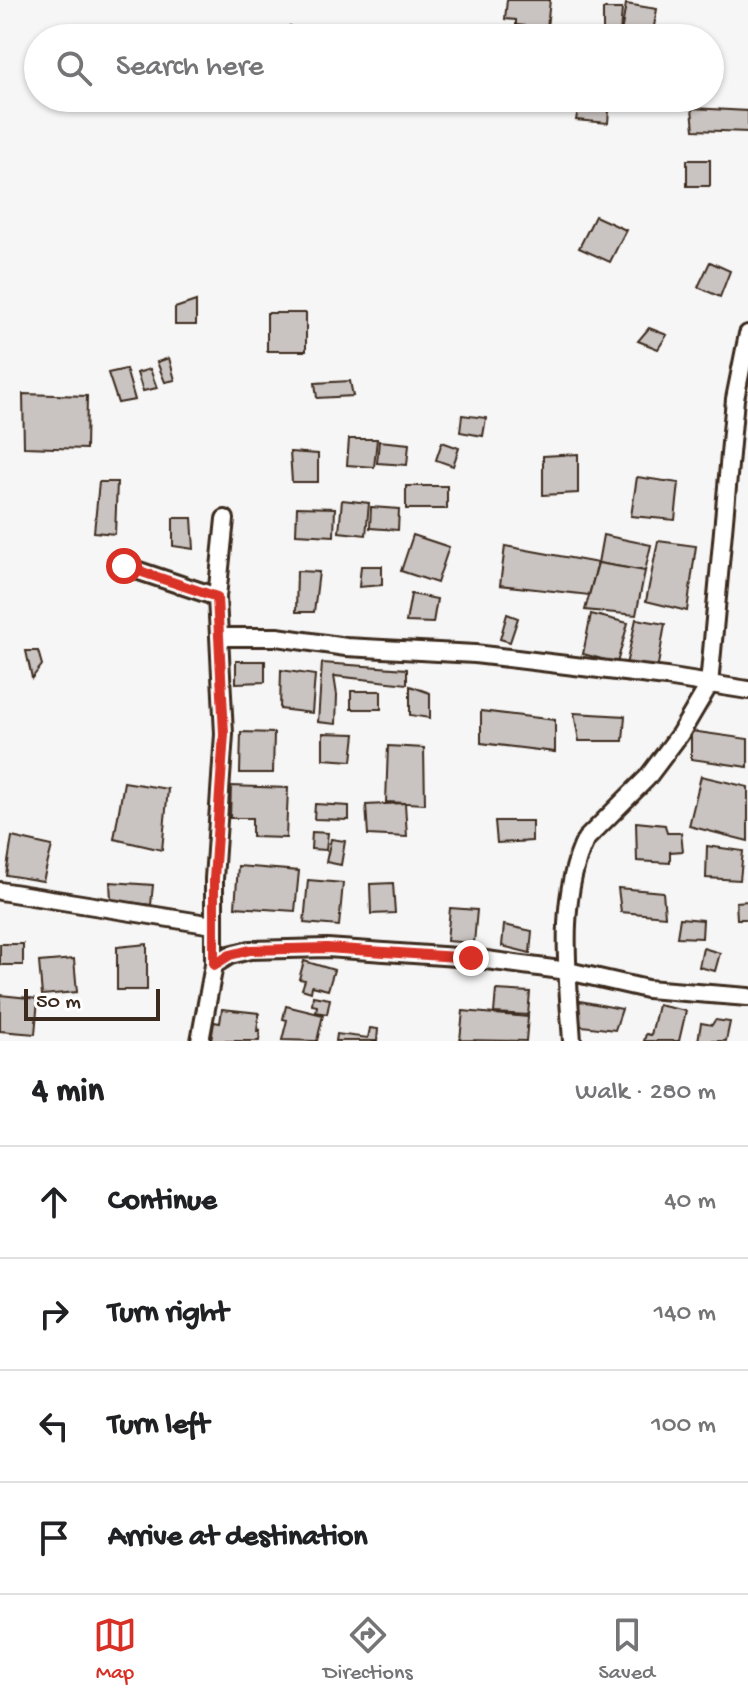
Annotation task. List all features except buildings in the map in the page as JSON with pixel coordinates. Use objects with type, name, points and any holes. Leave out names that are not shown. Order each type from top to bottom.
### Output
[{"type":"street","points":[[572,1041],[568,920],[580,851],[586,839],[647,778],[680,734],[709,685],[735,399],[748,334]]},
{"type":"street","points":[[200,1041],[214,965],[214,865],[224,734],[217,597],[225,519]]},
{"type":"street","points":[[124,566],[217,597]]},
{"type":"street","points":[[220,637],[277,637],[346,647],[475,654],[748,690]]},
{"type":"street","points":[[0,891],[213,925]]},
{"type":"street","points":[[214,965],[230,955],[250,950],[327,948],[471,958],[568,971],[647,989],[748,997]]},
{"type":"route","points":[[124,566],[217,597],[224,734],[214,879],[214,965],[230,955],[250,950],[327,948],[471,958]]}]
